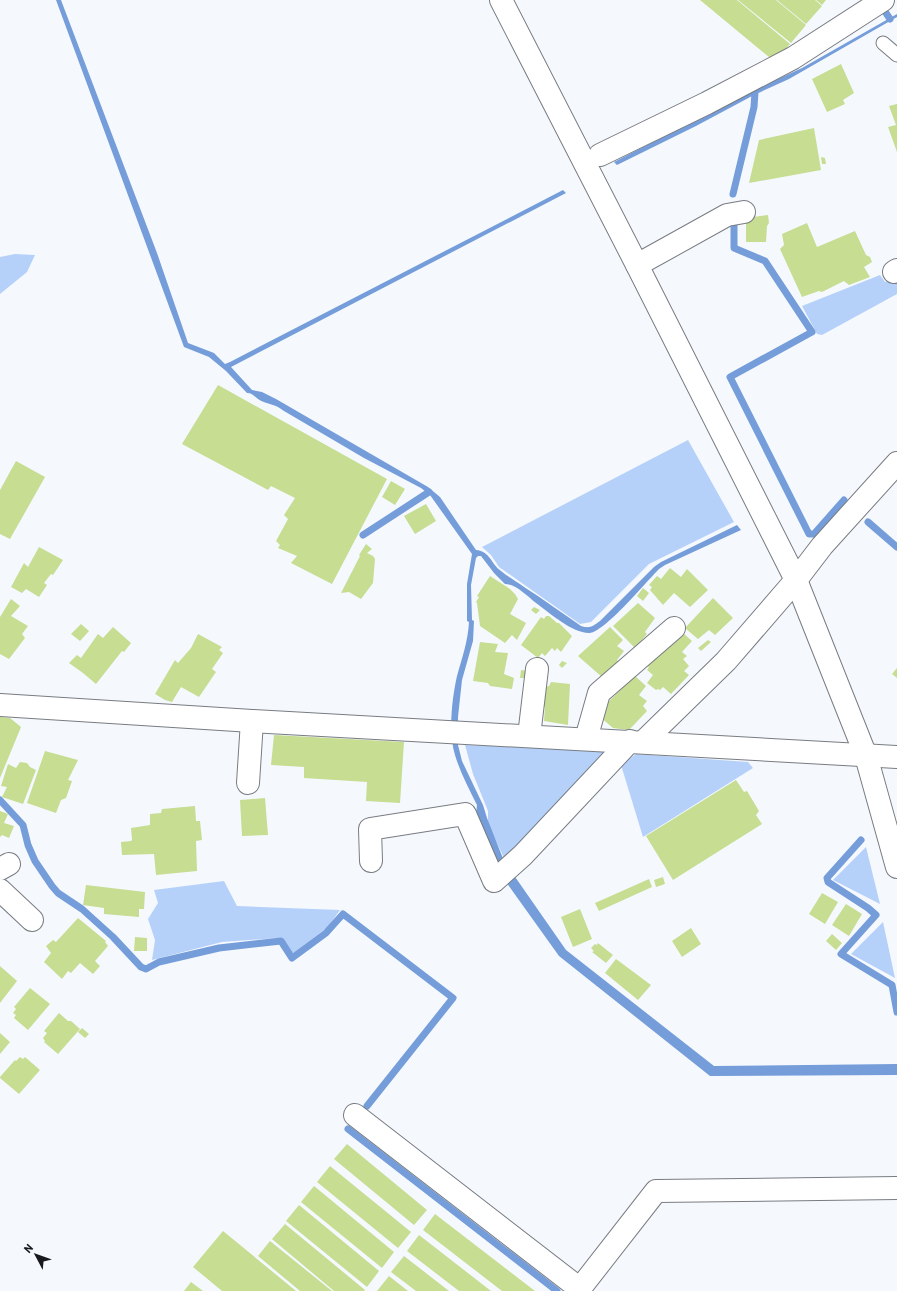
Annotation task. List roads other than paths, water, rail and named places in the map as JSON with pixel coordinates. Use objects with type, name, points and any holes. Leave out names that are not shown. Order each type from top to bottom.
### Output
[{"type":"street","points":[[501,0],[637,264],[796,580],[866,756],[897,866]]},
{"type":"street","points":[[600,155],[707,103],[793,58],[883,0]]},
{"type":"street","points":[[637,264],[727,215],[744,212]]},
{"type":"street","points":[[371,861],[370,830],[465,814],[494,882],[637,742],[726,661],[796,580],[822,546],[897,463]]},
{"type":"street","points":[[586,739],[599,693],[674,628]]},
{"type":"street","points":[[529,736],[537,669]]},
{"type":"street","points":[[0,705],[252,721],[897,757]]},
{"type":"street","points":[[248,783],[252,721]]},
{"type":"street","points":[[0,890],[32,920]]},
{"type":"street","points":[[355,1115],[579,1290],[656,1191],[897,1188]]},
{"type":"lane","points":[[883,43],[897,55]]},
{"type":"waterway","points":[[880,4],[890,19]]},
{"type":"waterway","points":[[733,194],[754,107],[755,92]]},
{"type":"waterway","points":[[734,224],[734,248],[765,261],[812,332],[730,377],[809,534],[814,534],[844,500]]},
{"type":"waterway","points":[[363,535],[429,492]]},
{"type":"waterway","points":[[868,522],[897,547]]},
{"type":"waterway","points":[[0,800],[23,825],[28,845],[35,861],[52,886],[58,893],[82,909],[113,937],[141,967],[146,969],[159,962],[219,948],[281,941],[292,958],[326,933],[343,914],[453,998],[367,1106]]},
{"type":"waterway","points":[[861,840],[827,878],[828,882],[868,908],[876,915],[841,954],[892,985],[897,1012]]},
{"type":"waterway","points":[[348,1129],[557,1291]]}]
